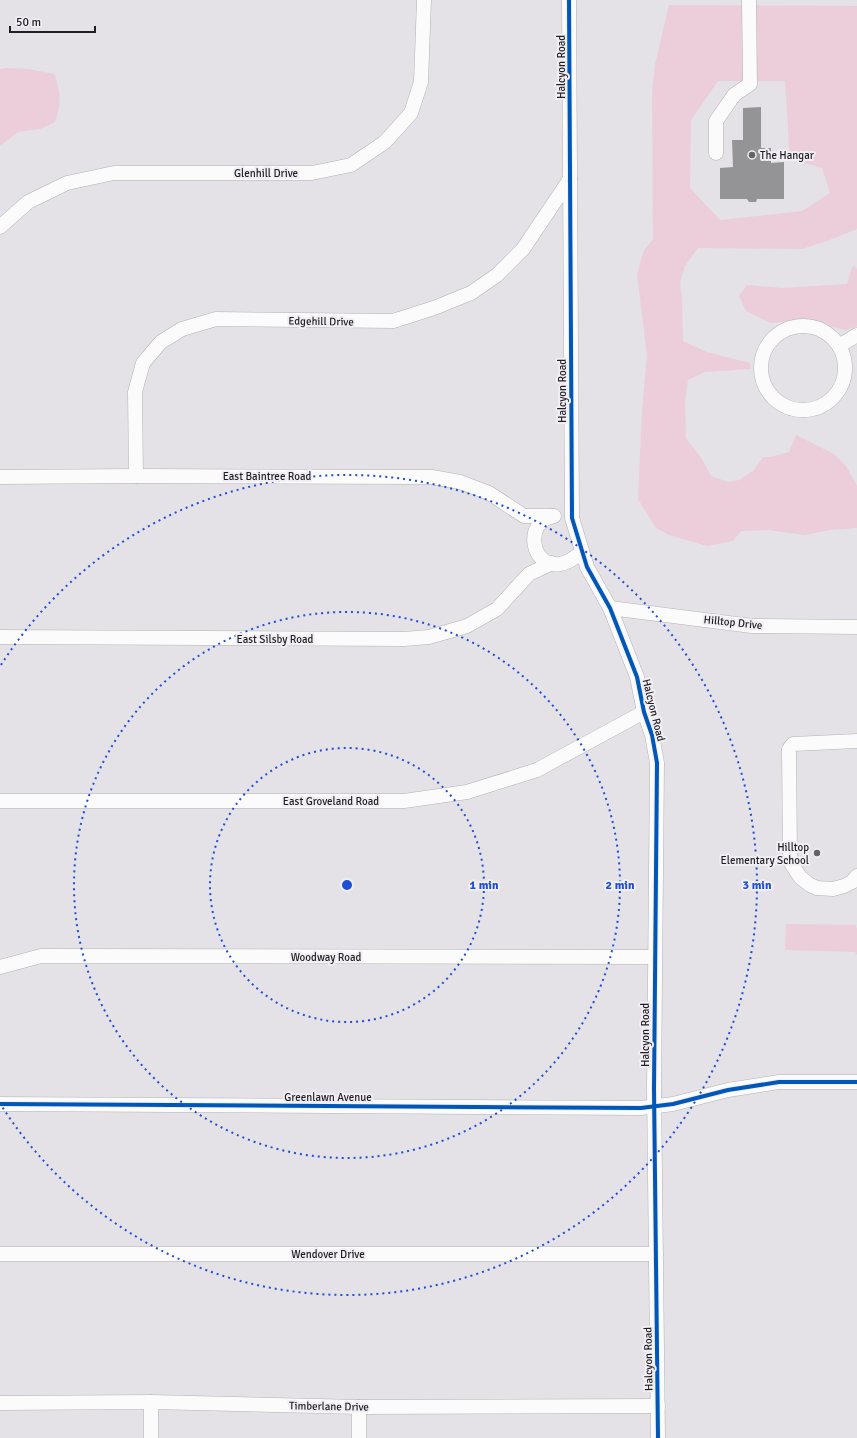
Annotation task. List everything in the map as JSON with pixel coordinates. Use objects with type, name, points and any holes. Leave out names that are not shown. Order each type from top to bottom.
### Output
[{"type":"street","name":"Glenhill Drive","points":[[0,227],[28,202],[67,183],[114,173],[312,173],[351,165],[385,142],[411,113],[421,82],[424,0]]},
{"type":"street","name":"Halcyon Road","points":[[569,0],[572,518],[587,567],[610,608],[637,677],[644,712],[652,735],[657,763],[654,957],[658,1438]]},
{"type":"street","points":[[716,153],[716,121],[734,95],[750,84],[749,0]]},
{"type":"street","name":"Edgehill Drive","points":[[136,476],[134,392],[143,363],[161,342],[182,329],[216,319],[393,321],[434,308],[471,293],[497,275],[523,249],[570,179]]},
{"type":"street","points":[[804,326],[817,328],[829,335],[839,346],[844,357],[845,364],[843,382],[838,392],[827,402],[813,408],[796,409],[778,401],[766,388],[761,366],[764,354],[771,340],[780,333],[791,328],[804,326]]},
{"type":"street","points":[[839,346],[857,335]]},
{"type":"street","name":"East Baintree Road","points":[[0,477],[432,477],[460,482],[489,493],[524,516]]},
{"type":"street","points":[[572,518],[560,515],[524,516],[535,543],[538,555],[544,560],[560,564],[574,558],[582,552]]},
{"type":"street","points":[[535,543],[535,532],[539,525],[545,519],[552,516]]},
{"type":"street","name":"East Silsby Road","points":[[529,574],[535,543]]},
{"type":"street","name":"East Silsby Road","points":[[0,637],[404,640],[429,637],[467,626],[497,609],[529,574],[552,563]]},
{"type":"street","name":"Hilltop Drive","points":[[610,608],[752,626],[857,627]]},
{"type":"street","name":"East Groveland Road","points":[[0,801],[404,801],[467,792],[537,770],[644,712]]},
{"type":"street","points":[[857,741],[793,744],[789,749],[789,767],[790,856],[796,872],[810,885],[825,889],[844,886],[857,876]]},
{"type":"street","name":"Woodway Road","points":[[0,967],[41,956],[654,957]]},
{"type":"street","name":"Greenlawn Avenue","points":[[0,1104],[641,1108],[672,1104],[728,1090],[779,1082],[857,1082]]},
{"type":"street","name":"Wendover Drive","points":[[0,1254],[656,1254]]},
{"type":"street","points":[[151,1402],[151,1438]]},
{"type":"street","name":"Timberlane Drive","points":[[0,1403],[151,1402],[359,1407],[658,1406]]},
{"type":"street","points":[[359,1407],[359,1438]]},
{"type":"shaded area","points":[[669,5],[857,6],[857,229],[802,249],[698,248],[685,266],[680,282],[683,341],[707,352],[750,363],[751,369],[705,372],[688,380],[685,401],[686,438],[702,459],[711,476],[728,482],[739,480],[754,470],[763,457],[770,457],[789,452],[796,435],[834,454],[846,466],[857,486],[857,528],[830,530],[805,535],[768,530],[741,531],[733,541],[707,546],[669,535],[656,528],[638,499],[642,412],[647,355],[637,274],[644,250],[653,239],[652,92],[655,64]],"holes":[[[718,81],[785,81],[790,159],[822,168],[830,193],[802,211],[720,220],[690,188],[691,120]]]},
{"type":"shaded area","points":[[0,69],[28,69],[55,74],[59,93],[59,110],[55,122],[40,129],[18,132],[0,146]]},
{"type":"shaded area","points":[[853,265],[857,269],[857,326],[847,330],[797,320],[771,323],[746,311],[739,296],[747,285],[782,288],[847,284]]},
{"type":"shaded area","points":[[786,924],[856,925],[857,955],[855,952],[785,950]]},
{"type":"building","name":"The Hangar","points":[[761,107],[761,148],[771,148],[771,163],[784,162],[784,199],[757,199],[756,202],[749,202],[747,199],[720,199],[720,168],[733,167],[732,140],[743,140],[743,108]]},
{"type":"cycle path","points":[[569,0],[572,518],[587,567],[610,608],[637,677],[644,712],[652,735],[657,763],[654,1089],[658,1438]]},
{"type":"cycle path","points":[[0,1104],[641,1108],[673,1104],[728,1090],[779,1082],[857,1082]]},
{"type":"place","name":"The Hangar","points":[[752,155]]},
{"type":"place","name":"Hilltop Elementary School","points":[[817,853]]}]
